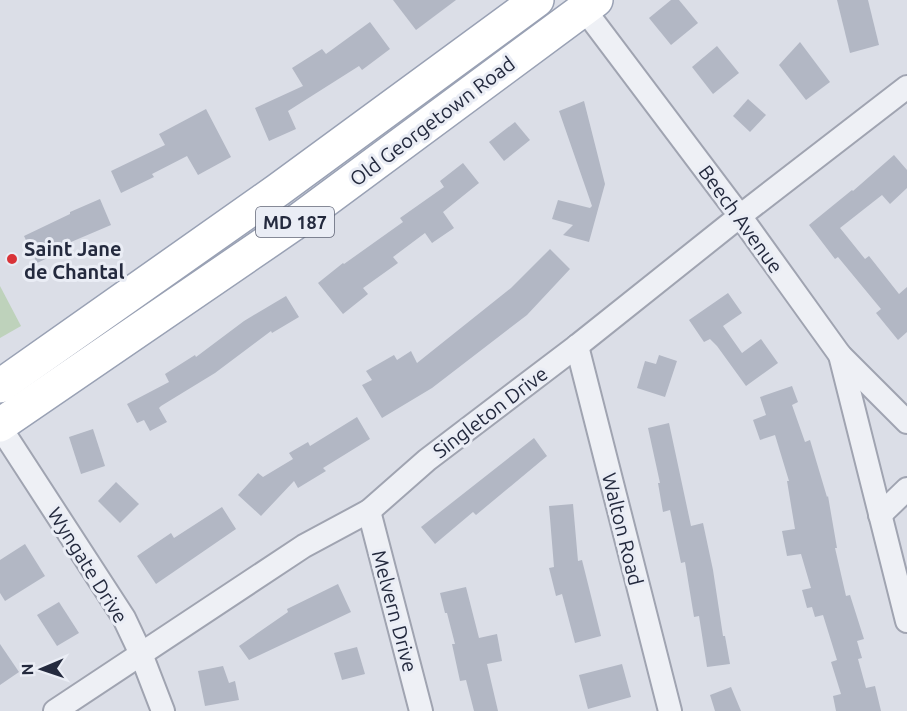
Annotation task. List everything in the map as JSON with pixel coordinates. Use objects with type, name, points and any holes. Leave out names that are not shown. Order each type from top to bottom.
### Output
[{"type":"main road","name":"Old Georgetown Road","points":[[0,386],[278,190],[537,0]]},
{"type":"main road","name":"Old Georgetown Road","points":[[0,426],[292,225],[590,5]]},
{"type":"street","name":"Beech Avenue","points":[[590,5],[840,355],[907,422]]},
{"type":"street","name":"Singleton Drive","points":[[55,711],[304,546],[369,511],[427,460],[577,346],[907,87]]},
{"type":"street","name":"Walton Road","points":[[577,346],[670,711]]},
{"type":"street","points":[[840,355],[907,621]]},
{"type":"street","name":"Wyngate Drive","points":[[0,426],[124,618],[163,711]]},
{"type":"street","points":[[880,515],[907,489]]},
{"type":"street","name":"Melvern Drive","points":[[369,511],[421,711]]},
{"type":"green space","points":[[0,286],[21,326],[0,338]]},
{"type":"building","points":[[393,0],[456,0],[416,30]]},
{"type":"building","points":[[671,0],[679,0],[698,23],[671,45],[649,18]]},
{"type":"building","points":[[837,0],[868,0],[879,45],[850,53]]},
{"type":"building","points":[[370,22],[390,49],[362,70],[359,66],[288,111],[296,129],[269,141],[255,108],[303,86],[292,68],[322,49],[326,54]]},
{"type":"building","points":[[800,42],[830,82],[806,100],[779,65]]},
{"type":"building","points":[[717,46],[739,73],[713,94],[692,67]]},
{"type":"building","points":[[748,99],[766,115],[750,132],[733,116]]},
{"type":"building","points":[[584,101],[605,184],[589,242],[563,235],[573,225],[552,219],[558,200],[590,208],[592,206],[559,111]]},
{"type":"building","points":[[206,109],[231,157],[198,175],[187,156],[152,174],[154,177],[121,193],[111,171],[165,145],[159,134]]},
{"type":"building","points":[[515,122],[530,140],[504,161],[489,142]]},
{"type":"building","points":[[894,155],[907,170],[907,188],[890,204],[882,195],[840,228],[865,259],[869,256],[899,294],[907,287],[907,332],[898,340],[876,313],[881,309],[838,257],[835,259],[809,225]]},
{"type":"building","points":[[463,163],[479,183],[443,212],[454,228],[432,243],[425,233],[393,257],[398,263],[363,288],[368,294],[343,314],[318,283],[403,222],[400,218],[444,187],[440,181]]},
{"type":"building","points":[[100,199],[111,225],[71,242],[73,246],[37,263],[24,236]]},
{"type":"building","points":[[550,249],[570,269],[527,315],[432,388],[382,418],[362,385],[372,380],[366,371],[394,355],[397,360],[411,351],[417,363],[511,288]]},
{"type":"building","points":[[728,293],[742,313],[723,326],[742,353],[761,339],[778,363],[746,386],[717,346],[710,339],[704,342],[689,320]]},
{"type":"building","points":[[286,296],[299,317],[272,333],[271,331],[215,373],[161,406],[159,408],[167,422],[150,431],[144,420],[137,423],[127,404],[169,382],[165,374],[195,355],[196,357],[244,321]]},
{"type":"building","points":[[659,355],[677,361],[665,397],[637,388],[645,361],[656,364]]},
{"type":"building","points":[[792,386],[798,402],[792,405],[805,442],[810,440],[828,496],[837,548],[835,548],[846,596],[850,595],[864,639],[857,641],[862,658],[858,659],[866,688],[875,686],[881,711],[836,711],[833,696],[841,694],[831,662],[837,660],[823,615],[815,617],[812,607],[807,608],[802,590],[811,588],[801,554],[787,556],[782,531],[795,529],[787,481],[789,481],[775,435],[760,440],[753,420],[766,415],[760,397]]},
{"type":"building","points":[[357,417],[370,439],[323,468],[326,471],[298,488],[294,481],[261,516],[238,495],[258,473],[263,477],[293,459],[289,453],[308,442],[310,446]]},
{"type":"building","points":[[669,423],[691,526],[703,523],[730,664],[707,667],[699,616],[694,617],[685,562],[681,563],[670,510],[663,512],[658,483],[660,483],[648,428]]},
{"type":"building","points":[[93,429],[105,466],[81,474],[69,437]]},
{"type":"building","points":[[534,438],[547,456],[476,515],[473,512],[435,544],[421,527]]},
{"type":"building","points":[[116,482],[139,504],[120,523],[98,501]]},
{"type":"building","points":[[573,504],[578,561],[582,560],[601,636],[575,643],[562,594],[556,596],[549,568],[554,567],[549,506]]},
{"type":"building","points":[[222,507],[236,529],[156,584],[137,556],[171,533],[174,538]]},
{"type":"building","points":[[25,544],[45,576],[5,601],[0,593],[0,560]]},
{"type":"building","points":[[338,584],[351,612],[249,660],[239,646],[288,612],[287,609]]},
{"type":"building","points":[[466,587],[479,638],[497,634],[502,661],[487,664],[498,711],[474,711],[466,680],[460,681],[452,644],[455,644],[440,593]]},
{"type":"building","points":[[59,602],[79,633],[57,646],[37,615]]},
{"type":"building","points":[[0,644],[19,672],[0,685]]},
{"type":"building","points":[[357,647],[365,674],[342,680],[334,653]]},
{"type":"building","points":[[622,664],[631,697],[588,709],[579,675]]},
{"type":"building","points":[[223,666],[229,683],[235,681],[239,700],[205,706],[198,671]]},
{"type":"building","points":[[731,687],[741,711],[715,711],[710,695]]},
{"type":"place","name":"Saint Jane de Chantal","points":[[12,259]]}]
